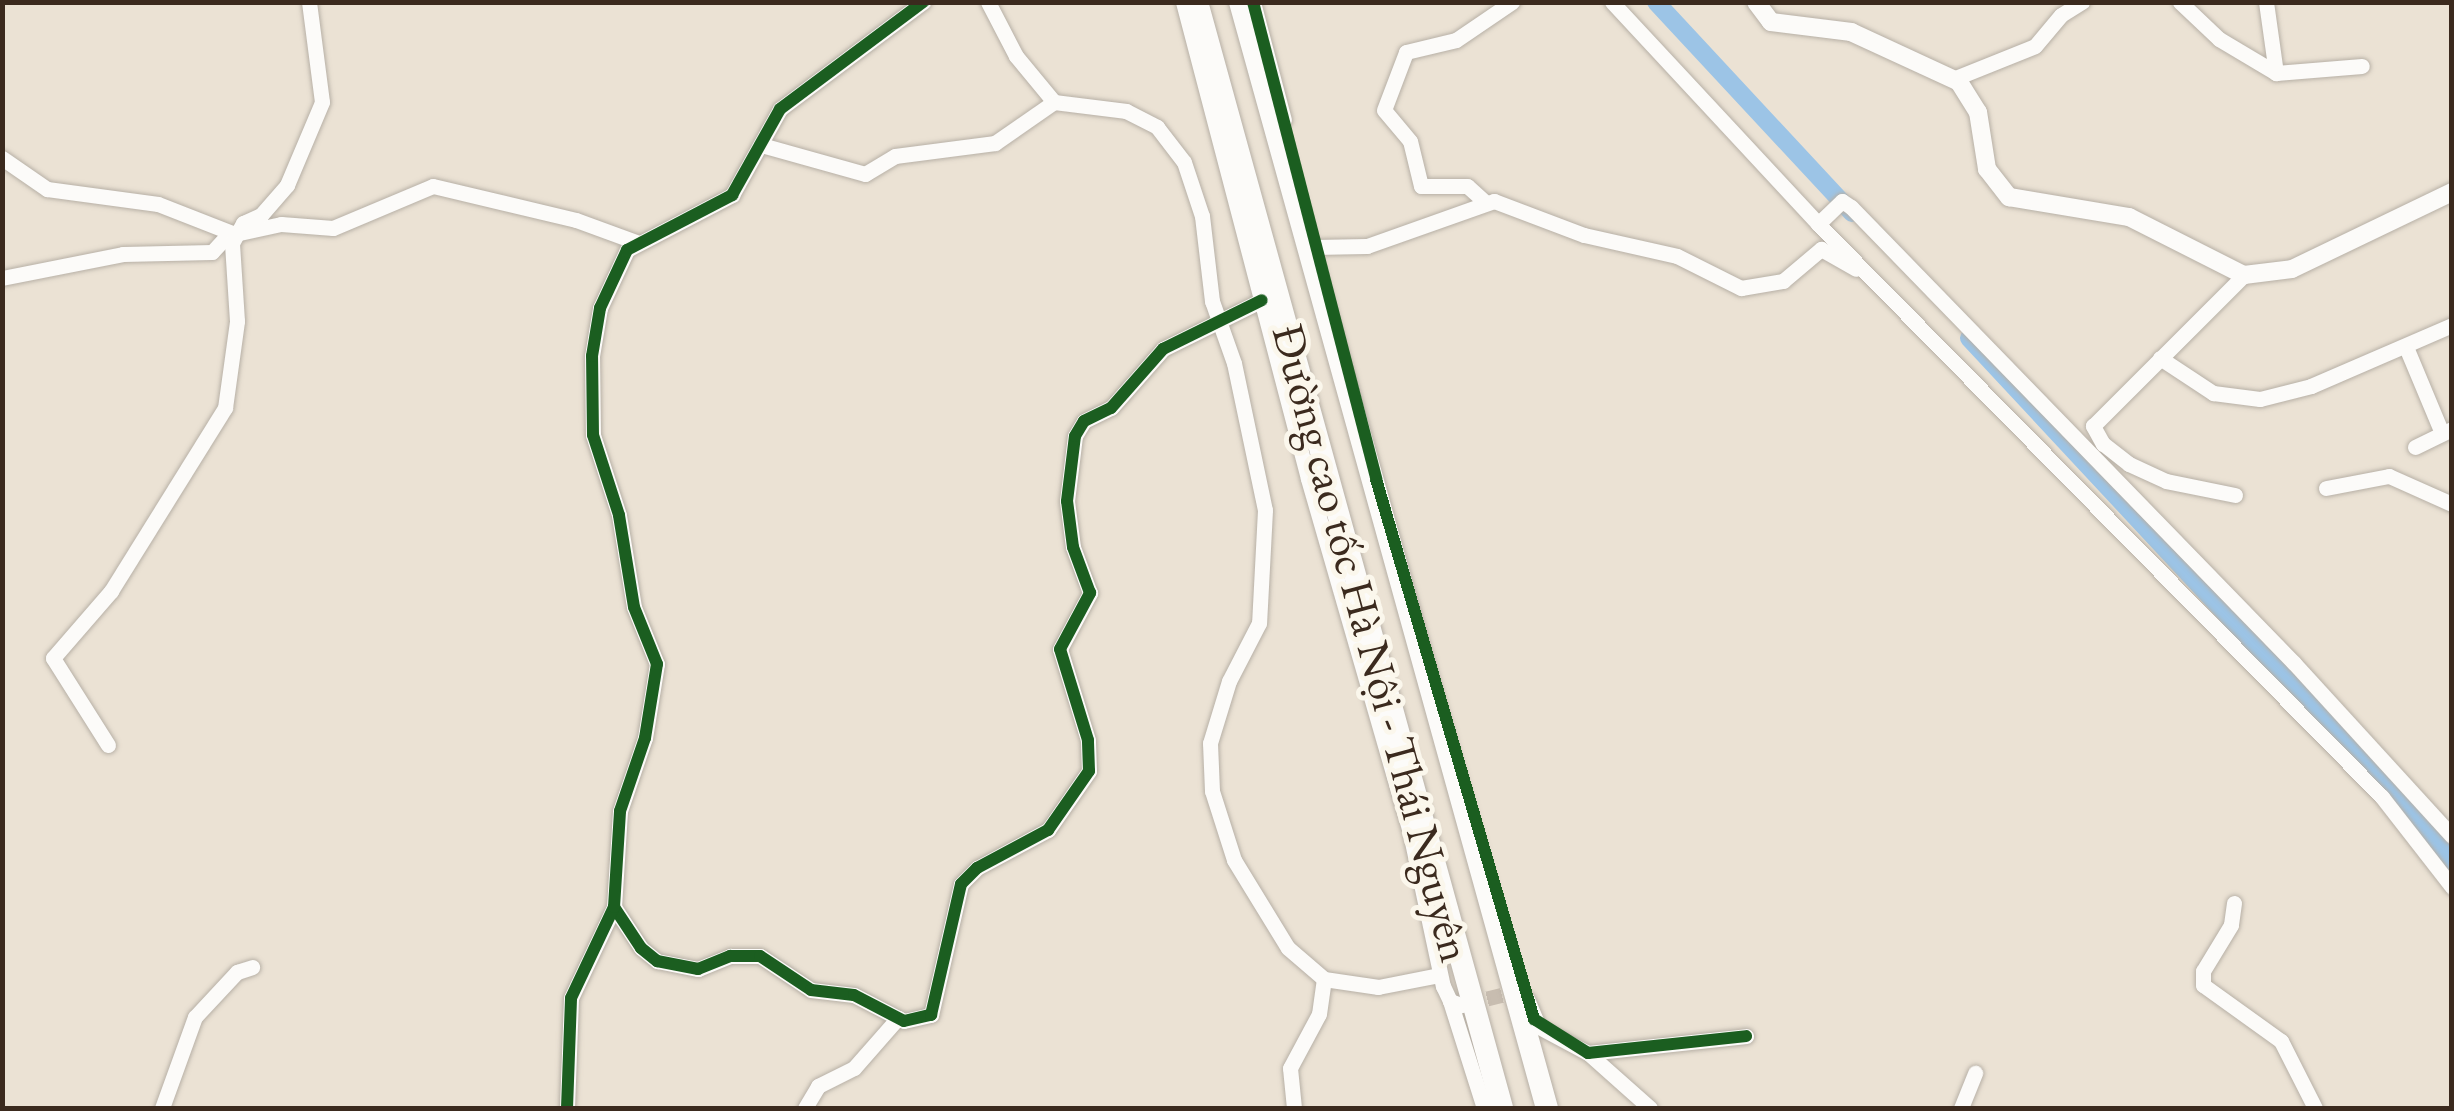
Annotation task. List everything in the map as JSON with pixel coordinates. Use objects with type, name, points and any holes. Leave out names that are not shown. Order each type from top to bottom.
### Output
[{"type":"highway","name":"Đường cao tốc Hà Nội - Thái Nguyên","points":[[1197,2],[1502,1108]]},
{"type":"highway","name":"Đường cao tốc Hà Nội - Thái Nguyên","points":[[1240,2],[1547,1108]]},
{"type":"main road","points":[[1756,2],[1771,22],[1851,32],[1953,78],[1978,112],[1987,169],[2010,198],[2129,217],[2244,274],[2292,269],[2452,192]]},
{"type":"street","points":[[2,278],[138,252],[212,252],[280,196],[320,114],[308,2]]},
{"type":"street","points":[[566,1108],[571,998],[614,906],[620,811],[645,738],[657,664],[633,604],[619,515],[593,435],[592,356],[600,308],[636,242],[732,196],[766,146],[789,101],[923,2]]},
{"type":"street","points":[[988,2],[1016,56],[1054,102],[1138,116],[1174,146],[1202,216],[1217,320],[1234,363],[1261,485],[1265,557],[1259,623],[1212,726],[1212,790],[1234,860],[1280,937],[1324,978],[1378,988],[1440,975]]},
{"type":"street","points":[[1183,2],[1409,828],[1440,975],[1456,1003],[1484,1108]]},
{"type":"street","points":[[1253,2],[1314,247],[1519,991],[1539,1027],[1588,1053],[1650,1108]]},
{"type":"street","points":[[1485,202],[1467,186],[1421,186],[1410,141],[1384,110],[1406,52],[1456,40],[1512,2]]},
{"type":"street","points":[[1612,2],[1819,223],[2382,798],[2452,886]]},
{"type":"street","points":[[1953,78],[2035,46],[2061,14],[2082,2]]},
{"type":"street","points":[[2180,2],[2218,38],[2276,73],[2362,66]]},
{"type":"street","points":[[2266,2],[2276,73]]},
{"type":"street","points":[[766,146],[865,174],[895,156],[996,143],[1054,102]]},
{"type":"street","points":[[2,158],[47,189],[158,204],[233,234],[282,224],[333,228],[434,186],[576,220],[636,242]]},
{"type":"street","points":[[1314,247],[1367,246],[1485,202],[1504,202],[1584,235],[1677,256],[1741,288],[1783,281],[1820,250],[1869,272]]},
{"type":"street","points":[[1819,223],[1840,202],[1852,206],[2294,663],[2452,836]]},
{"type":"street","points":[[108,745],[54,658],[112,591],[225,408],[235,346],[233,234]]},
{"type":"street","points":[[2235,495],[2166,481],[2129,464],[2094,432],[2097,419],[2244,274]]},
{"type":"street","points":[[614,906],[650,958],[698,969],[730,956],[760,956],[784,966],[812,990],[854,995],[898,1018],[925,1020],[935,1006],[961,884],[977,868],[1048,830],[1089,771],[1086,732],[1060,650],[1090,593],[1073,547],[1067,500],[1074,436],[1084,421],[1111,408],[1149,358],[1262,300]]},
{"type":"street","points":[[2160,358],[2213,393],[2260,398],[2312,386],[2452,324]]},
{"type":"street","points":[[2406,347],[2447,431],[2415,446]]},
{"type":"street","points":[[2326,488],[2389,476],[2452,504]]},
{"type":"street","points":[[2234,902],[2203,985],[2281,1041],[2315,1108]]},
{"type":"street","points":[[162,1108],[195,1017],[237,972],[252,967]]},
{"type":"street","points":[[1294,1108],[1290,1068],[1319,1014],[1324,978]]},
{"type":"street","points":[[804,1108],[826,1078],[854,1068],[898,1018]]},
{"type":"street","points":[[1588,1053],[1746,1036]]},
{"type":"street","points":[[1961,1108],[1975,1074]]},
{"type":"waterway","points":[[1656,2],[1852,213]]},
{"type":"waterway","points":[[1969,338],[2438,842],[2452,864]]},
{"type":"tunnel","points":[[1465,1004],[1514,992]]},
{"type":"cycle path","points":[[567,1108],[571,998],[614,907],[620,811],[645,738],[657,664],[634,607],[619,515],[593,435],[592,356],[600,308],[627,250],[732,195],[780,109],[923,2]]},
{"type":"cycle path","points":[[1253,2],[1376,479],[1534,1019],[1588,1053],[1746,1036]]},
{"type":"cycle path","points":[[614,907],[641,948],[657,961],[698,969],[730,956],[760,956],[811,990],[854,995],[904,1021],[931,1015],[961,884],[977,868],[1048,830],[1089,771],[1088,740],[1060,649],[1090,593],[1073,547],[1067,501],[1075,436],[1084,421],[1111,408],[1163,349],[1262,300]]}]
